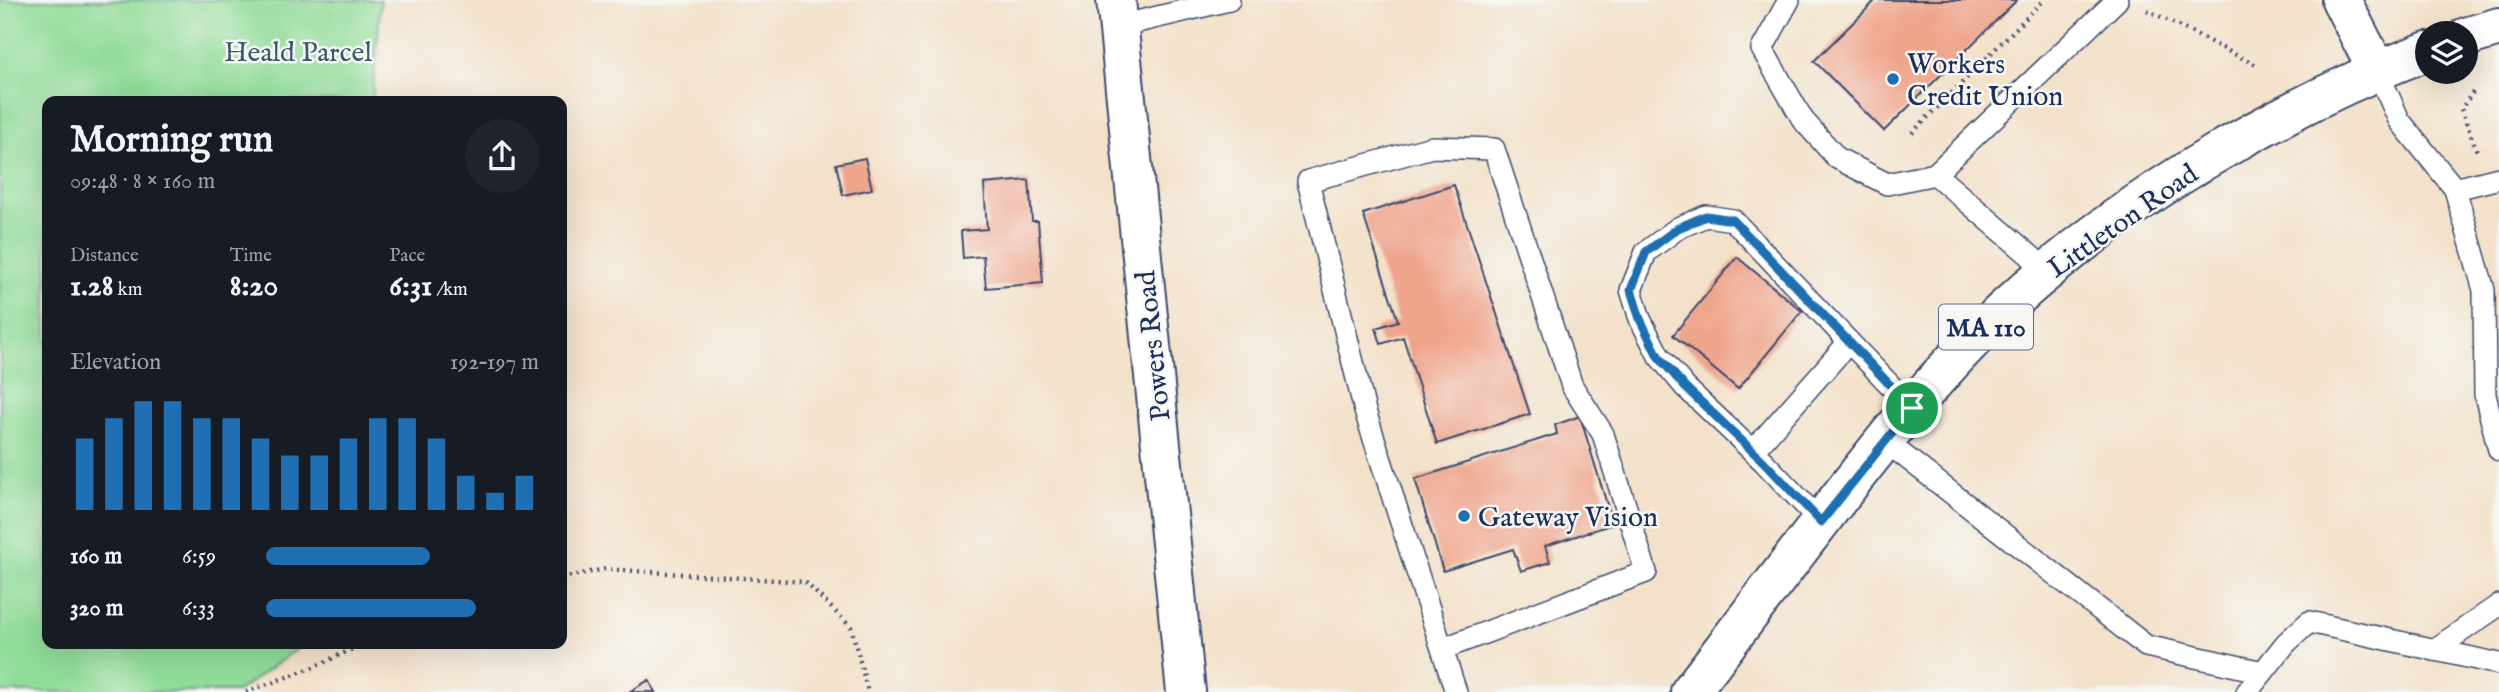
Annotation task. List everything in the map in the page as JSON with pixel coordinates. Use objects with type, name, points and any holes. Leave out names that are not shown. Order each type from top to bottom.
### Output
[{"type":"main road","points":[[2341,0],[2377,70]]},
{"type":"main road","name":"Powers Road","points":[[1118,13],[1186,692]]},
{"type":"main road","points":[[2478,33],[2499,27]]},
{"type":"main road","name":"Littleton Road","points":[[1690,692],[1884,440],[1936,379],[2001,312],[2095,233],[2164,186],[2241,139],[2377,70],[2415,56]]},
{"type":"lane","points":[[1118,13],[1229,0]]},
{"type":"lane","points":[[1789,0],[1762,49],[1802,120],[1837,158],[1887,184],[1935,174],[2114,1]]},
{"type":"lane","points":[[2377,70],[2399,120],[2455,190],[2484,290],[2485,395],[2499,450]]},
{"type":"lane","points":[[1442,649],[1646,572],[1603,434],[1572,386],[1494,149],[1432,147],[1308,181],[1365,411],[1442,649],[1456,692]]},
{"type":"lane","points":[[1935,174],[2048,271]]},
{"type":"lane","points":[[2455,190],[2499,178]]},
{"type":"lane","points":[[1821,522],[1753,451],[1685,387],[1658,356],[1640,319],[1631,290],[1646,252],[1678,228],[1706,216],[1733,220],[1912,408]]},
{"type":"lane","points":[[1753,451],[1849,342]]},
{"type":"lane","points":[[1884,440],[2146,646],[2263,672]]},
{"type":"lane","points":[[2434,650],[2499,605]]},
{"type":"lane","points":[[2247,692],[2286,643],[2309,622],[2499,664]]},
{"type":"path","points":[[1912,133],[2044,0]]},
{"type":"path","points":[[2147,10],[2256,65]]},
{"type":"path","points":[[2473,92],[2460,109],[2479,158]]},
{"type":"path","points":[[567,577],[605,569],[805,582],[851,627],[868,692]]},
{"type":"path","points":[[246,692],[314,667],[352,649]]},
{"type":"green space","name":"Heald Parcel","points":[[0,0],[381,0],[372,96],[42,96],[42,649],[297,649],[237,692],[0,692]]},
{"type":"building","points":[[1876,0],[2017,0],[1884,131],[1814,61]]},
{"type":"building","points":[[865,158],[872,189],[843,195],[836,164]]},
{"type":"building","points":[[1029,180],[1032,221],[1038,221],[1043,283],[986,288],[983,256],[963,258],[961,231],[987,229],[984,184]]},
{"type":"building","points":[[1454,185],[1530,414],[1437,444],[1403,337],[1381,344],[1376,328],[1398,321],[1363,214]]},
{"type":"building","points":[[1737,257],[1802,311],[1738,389],[1673,335]]},
{"type":"building","points":[[1580,416],[1613,524],[1545,546],[1550,562],[1521,571],[1513,549],[1443,571],[1415,479],[1557,434],[1555,425]]},
{"type":"building","points":[[649,680],[655,692],[629,692]]},
{"type":"place","name":"Workers Credit Union","points":[[1893,79]]},
{"type":"place","name":"Gateway Vision","points":[[1464,516]]},
{"type":"route","points":[[1706,216],[1733,220],[1912,408],[1821,522],[1763,461],[1685,387],[1658,356],[1640,319],[1631,290],[1646,252],[1678,228],[1706,216]]}]
